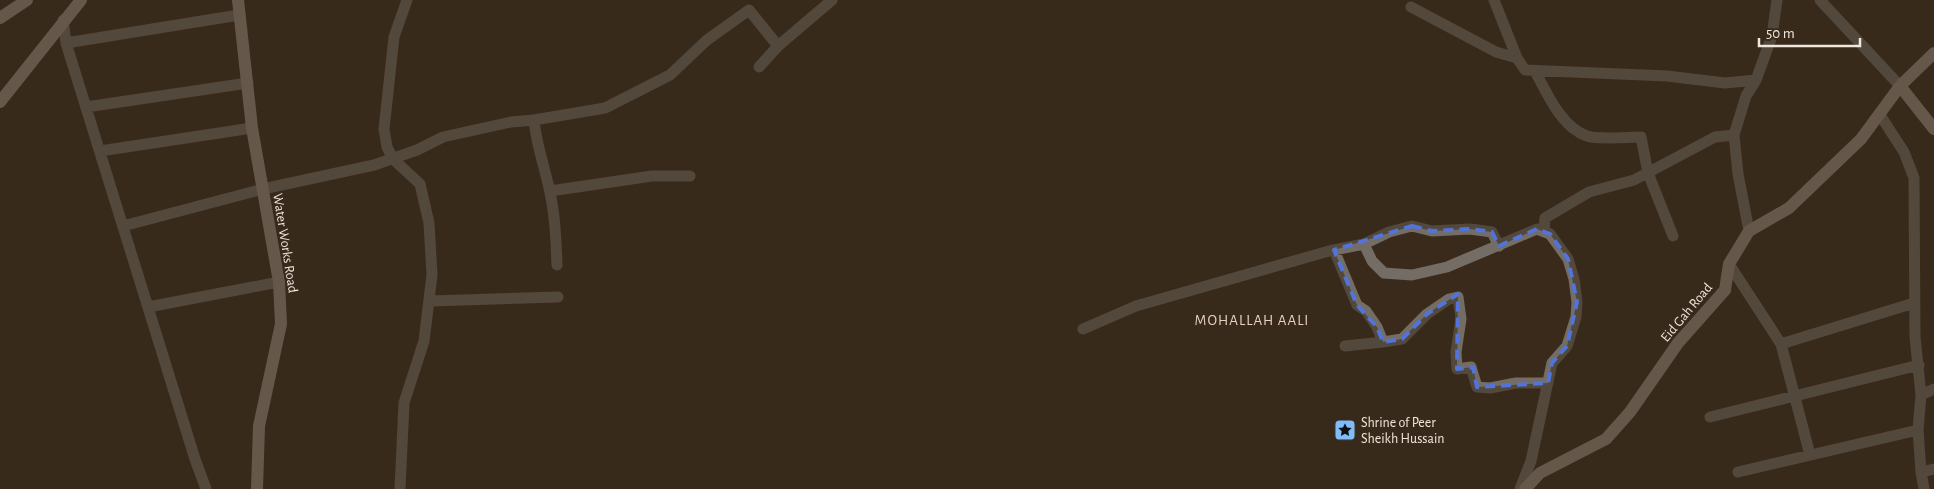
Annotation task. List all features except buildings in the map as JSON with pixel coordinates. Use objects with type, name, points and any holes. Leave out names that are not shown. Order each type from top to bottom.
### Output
[{"type":"street","points":[[0,18],[28,0]]},
{"type":"street","points":[[0,102],[63,20],[81,0]]},
{"type":"street","name":"Water Works Road","points":[[238,0],[252,128],[267,203],[279,282],[281,324],[259,426],[257,489]]},
{"type":"street","points":[[400,489],[404,403],[424,341],[432,275],[429,223],[420,184],[393,158],[387,148],[384,129],[394,37],[407,0]]},
{"type":"street","points":[[759,67],[778,46],[832,0]]},
{"type":"street","points":[[1494,0],[1516,58],[1524,70],[1667,76],[1725,83],[1756,80]]},
{"type":"street","points":[[1749,231],[1738,174],[1734,135],[1746,96],[1756,80],[1772,36],[1777,0]]},
{"type":"street","points":[[1820,0],[1900,86],[1934,129]]},
{"type":"street","points":[[1411,7],[1496,52],[1516,58]]},
{"type":"street","points":[[123,226],[263,189],[374,165],[444,137],[511,122],[605,108],[670,75],[707,40],[749,10],[778,46]]},
{"type":"street","points":[[66,43],[239,15]]},
{"type":"street","points":[[63,20],[66,43],[195,459],[206,489]]},
{"type":"street","name":"Eid Gah Road","points":[[1525,489],[1540,473],[1606,439],[1624,419],[1678,343],[1725,290],[1729,264],[1749,231],[1789,208],[1860,139],[1880,115],[1900,86],[1934,54]]},
{"type":"street","points":[[1535,71],[1566,123],[1587,136],[1641,137],[1648,173],[1673,236]]},
{"type":"street","points":[[86,107],[248,84]]},
{"type":"street","points":[[1880,115],[1904,152],[1914,178],[1915,337],[1921,395],[1918,430],[1924,489]]},
{"type":"street","points":[[534,120],[535,134],[550,191],[555,226],[557,265]]},
{"type":"street","points":[[100,151],[252,128]]},
{"type":"street","points":[[1544,232],[1545,218],[1589,192],[1634,180],[1714,137],[1734,135]]},
{"type":"street","points":[[550,191],[652,176],[690,176]]},
{"type":"street","points":[[1083,329],[1136,306],[1334,250],[1364,244],[1389,232],[1412,226],[1432,231],[1470,228],[1492,232],[1499,246]]},
{"type":"street","points":[[1364,244],[1372,261],[1384,274],[1412,274],[1447,267],[1536,229],[1550,234],[1568,259],[1574,279],[1577,302],[1576,317],[1567,346],[1552,363],[1531,461],[1520,489]]},
{"type":"street","points":[[1334,250],[1356,306],[1366,311],[1378,326],[1383,342]]},
{"type":"street","points":[[1729,264],[1781,344],[1810,455]]},
{"type":"street","points":[[148,307],[279,282]]},
{"type":"street","points":[[430,301],[558,297]]},
{"type":"street","points":[[1345,346],[1402,339],[1427,314],[1449,299],[1458,297],[1460,319],[1456,352],[1457,369],[1471,367],[1477,387],[1490,388],[1516,383],[1548,382]]},
{"type":"street","points":[[1781,344],[1914,303]]},
{"type":"street","points":[[1710,417],[1919,365]]},
{"type":"street","points":[[1921,395],[1934,388]]},
{"type":"street","points":[[1738,472],[1918,430]]},
{"type":"street","points":[[1921,472],[1934,469]]},
{"type":"highlighted area","points":[[1412,226],[1432,231],[1470,229],[1492,232],[1499,246],[1537,229],[1550,234],[1568,259],[1577,302],[1567,346],[1552,363],[1548,383],[1477,387],[1473,367],[1457,369],[1458,294],[1427,314],[1402,339],[1383,342],[1377,327],[1357,305],[1334,250]]},
{"type":"place","name":"Shrine of Peer Sheikh Hussain","points":[[1345,430]]},
{"type":"district","name":"MOHALLAH AALI","points":[[1252,320]]}]
